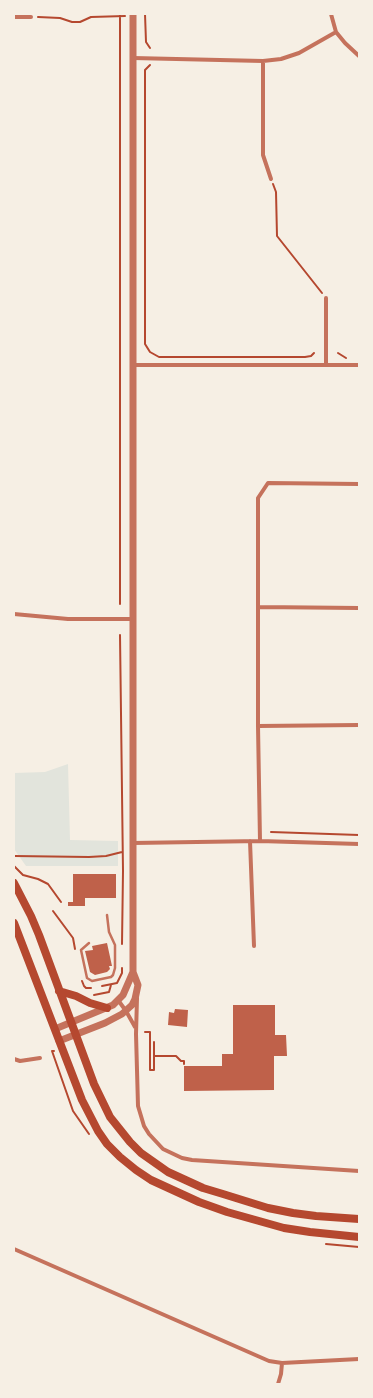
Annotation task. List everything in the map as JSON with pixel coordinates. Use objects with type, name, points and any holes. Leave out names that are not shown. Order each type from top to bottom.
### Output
[{"type":"main road","points":[[14,883],[33,922],[94,1084],[110,1117],[130,1142],[155,1164],[168,1172],[203,1188],[268,1208],[316,1216],[359,1219]]},
{"type":"main road","points":[[14,923],[17,936],[55,1029],[74,1083],[98,1131],[112,1148],[136,1170],[151,1180],[199,1202],[242,1217],[297,1230],[359,1237]]},
{"type":"main road","points":[[59,991],[107,1008]]},
{"type":"street","points":[[331,14],[336,32],[345,44],[359,56]]},
{"type":"street","points":[[132,15],[133,972],[138,985],[136,1079],[139,1111],[144,1126],[157,1143],[163,1149],[182,1158],[192,1160],[359,1171]]},
{"type":"street","points":[[14,17],[31,17]]},
{"type":"street","points":[[132,58],[263,61],[281,59],[299,53],[336,32]]},
{"type":"street","points":[[263,61],[263,155],[271,179]]},
{"type":"street","points":[[326,298],[326,365]]},
{"type":"street","points":[[132,365],[359,365]]},
{"type":"street","points":[[260,840],[258,726],[258,498],[268,483],[359,484]]},
{"type":"street","points":[[259,607],[359,608]]},
{"type":"street","points":[[14,614],[68,619],[132,619]]},
{"type":"street","points":[[258,726],[359,726]]},
{"type":"street","points":[[133,844],[260,840],[359,844]]},
{"type":"street","points":[[250,841],[254,946]]},
{"type":"street","points":[[55,1029],[107,1008],[118,1000],[122,996],[133,972]]},
{"type":"street","points":[[59,1041],[115,1018],[132,1005],[137,992]]},
{"type":"street","points":[[118,1000],[134,1024],[136,1034]]},
{"type":"street","points":[[14,1059],[20,1061],[40,1058]]},
{"type":"street","points":[[14,1249],[269,1361],[282,1363],[359,1359]]},
{"type":"street","points":[[278,1384],[282,1363]]},
{"type":"lane","points":[[89,943],[81,950],[87,978],[92,981],[111,977],[115,968],[114,945],[108,932],[107,915]]},
{"type":"path","points":[[145,14],[146,42],[150,48]]},
{"type":"path","points":[[120,15],[120,604]]},
{"type":"path","points":[[31,17],[60,18],[72,22],[80,22],[91,17],[132,15]]},
{"type":"path","points":[[150,65],[146,70],[145,344],[150,352],[159,357],[305,357],[311,356],[314,353]]},
{"type":"path","points":[[271,179],[276,192],[277,236],[326,298]]},
{"type":"path","points":[[338,353],[344,358],[352,358]]},
{"type":"path","points":[[120,635],[122,944]]},
{"type":"path","points":[[271,832],[359,835]]},
{"type":"path","points":[[14,856],[89,857],[106,856],[122,852]]},
{"type":"path","points":[[14,866],[24,874],[38,878],[48,884],[61,902]]},
{"type":"path","points":[[53,911],[73,938],[76,953]]},
{"type":"path","points":[[99,986],[117,983],[122,973],[122,966]]},
{"type":"path","points":[[81,976],[84,986],[89,988],[94,987]]},
{"type":"path","points":[[91,995],[109,992],[111,985]]},
{"type":"path","points":[[145,1032],[150,1032],[150,1070],[154,1070],[154,1042]]},
{"type":"path","points":[[154,1056],[176,1056],[181,1061],[184,1061],[184,1064]]},
{"type":"shaded area","points":[[68,764],[70,840],[118,841],[118,866],[26,866],[14,849],[14,773],[45,772]]},
{"type":"building","points":[[73,874],[116,874],[116,898],[85,898],[85,906],[68,906],[68,902],[73,902]]},
{"type":"building","points":[[107,943],[112,966],[109,966],[110,969],[107,972],[95,975],[90,972],[85,951],[93,950],[92,946]]},
{"type":"building","points":[[233,1005],[275,1005],[275,1035],[286,1035],[287,1056],[274,1056],[274,1090],[184,1091],[184,1066],[222,1066],[222,1054],[233,1054]]},
{"type":"building","points":[[175,1009],[188,1010],[187,1027],[168,1025],[169,1012],[174,1013]]}]
